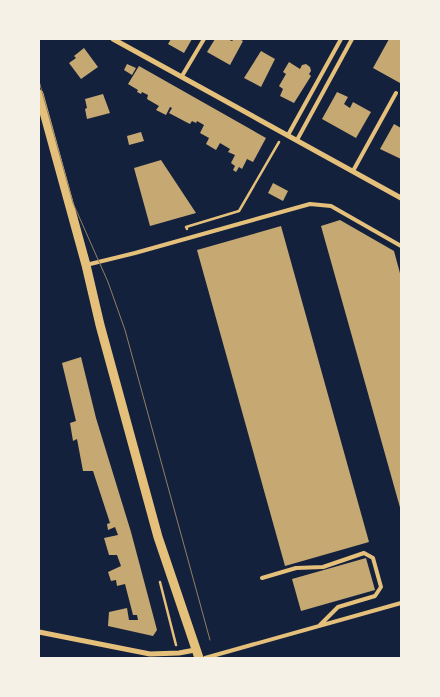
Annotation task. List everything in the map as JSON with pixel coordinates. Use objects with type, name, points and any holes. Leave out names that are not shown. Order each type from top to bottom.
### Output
[{"type":"street","points":[[112,39],[401,198]]},
{"type":"street","points":[[39,94],[158,537],[196,655],[179,653],[150,654],[39,632]]},
{"type":"lane","points":[[182,76],[204,39]]},
{"type":"lane","points":[[288,135],[341,39]]},
{"type":"lane","points":[[297,140],[352,39]]},
{"type":"lane","points":[[353,171],[396,92]]},
{"type":"lane","points":[[86,265],[310,204],[330,206],[401,246]]},
{"type":"lane","points":[[262,578],[296,568],[323,567],[364,553],[373,558],[381,587],[375,596],[338,607],[319,626]]},
{"type":"lane","points":[[205,658],[401,603]]},
{"type":"path","points":[[187,230],[186,227],[239,211],[280,141]]},
{"type":"building","points":[[171,39],[192,39],[184,53],[168,44]]},
{"type":"building","points":[[215,39],[232,41],[239,39],[243,41],[230,65],[207,52]]},
{"type":"building","points":[[389,39],[401,40],[400,83],[373,68]]},
{"type":"building","points":[[84,48],[98,67],[81,79],[69,63]]},
{"type":"building","points":[[261,51],[275,59],[261,87],[244,78]]},
{"type":"building","points":[[289,62],[300,69],[302,65],[306,64],[310,67],[311,71],[309,74],[311,76],[294,103],[280,96],[283,89],[279,86],[286,74],[283,72]]},
{"type":"building","points":[[127,64],[136,68],[132,75],[124,70]]},
{"type":"building","points":[[139,66],[266,138],[253,162],[247,159],[242,169],[239,167],[236,172],[233,170],[235,166],[231,163],[235,155],[228,152],[230,149],[220,143],[216,150],[206,144],[209,138],[200,133],[204,125],[197,121],[196,123],[192,121],[190,124],[169,113],[172,108],[170,107],[166,115],[156,110],[159,106],[147,99],[148,95],[137,92],[138,90],[128,84]]},
{"type":"building","points":[[337,92],[348,97],[344,104],[350,108],[353,102],[371,112],[356,138],[322,119]]},
{"type":"building","points":[[103,94],[110,113],[87,119],[85,99]]},
{"type":"building","points":[[394,124],[401,128],[401,159],[380,149]]},
{"type":"building","points":[[141,132],[144,141],[129,145],[127,136]]},
{"type":"building","points":[[161,160],[196,213],[150,226],[134,168]]},
{"type":"building","points":[[273,183],[288,191],[283,201],[268,193]]},
{"type":"building","points":[[340,220],[394,251],[401,277],[401,511],[321,226]]},
{"type":"building","points":[[281,226],[369,542],[285,566],[197,250]]},
{"type":"building","points":[[81,357],[96,418],[131,532],[157,630],[153,636],[108,626],[109,612],[127,608],[129,620],[138,620],[137,615],[133,615],[125,584],[117,586],[116,580],[111,581],[108,572],[121,566],[117,555],[109,555],[104,538],[118,535],[115,527],[108,530],[107,524],[110,523],[93,471],[83,471],[77,439],[73,441],[70,423],[76,421],[62,363]]},
{"type":"building","points":[[366,558],[375,590],[301,611],[292,579]]},
{"type":"tram line","points":[[39,81],[73,203],[108,282],[125,330],[210,640]]}]
